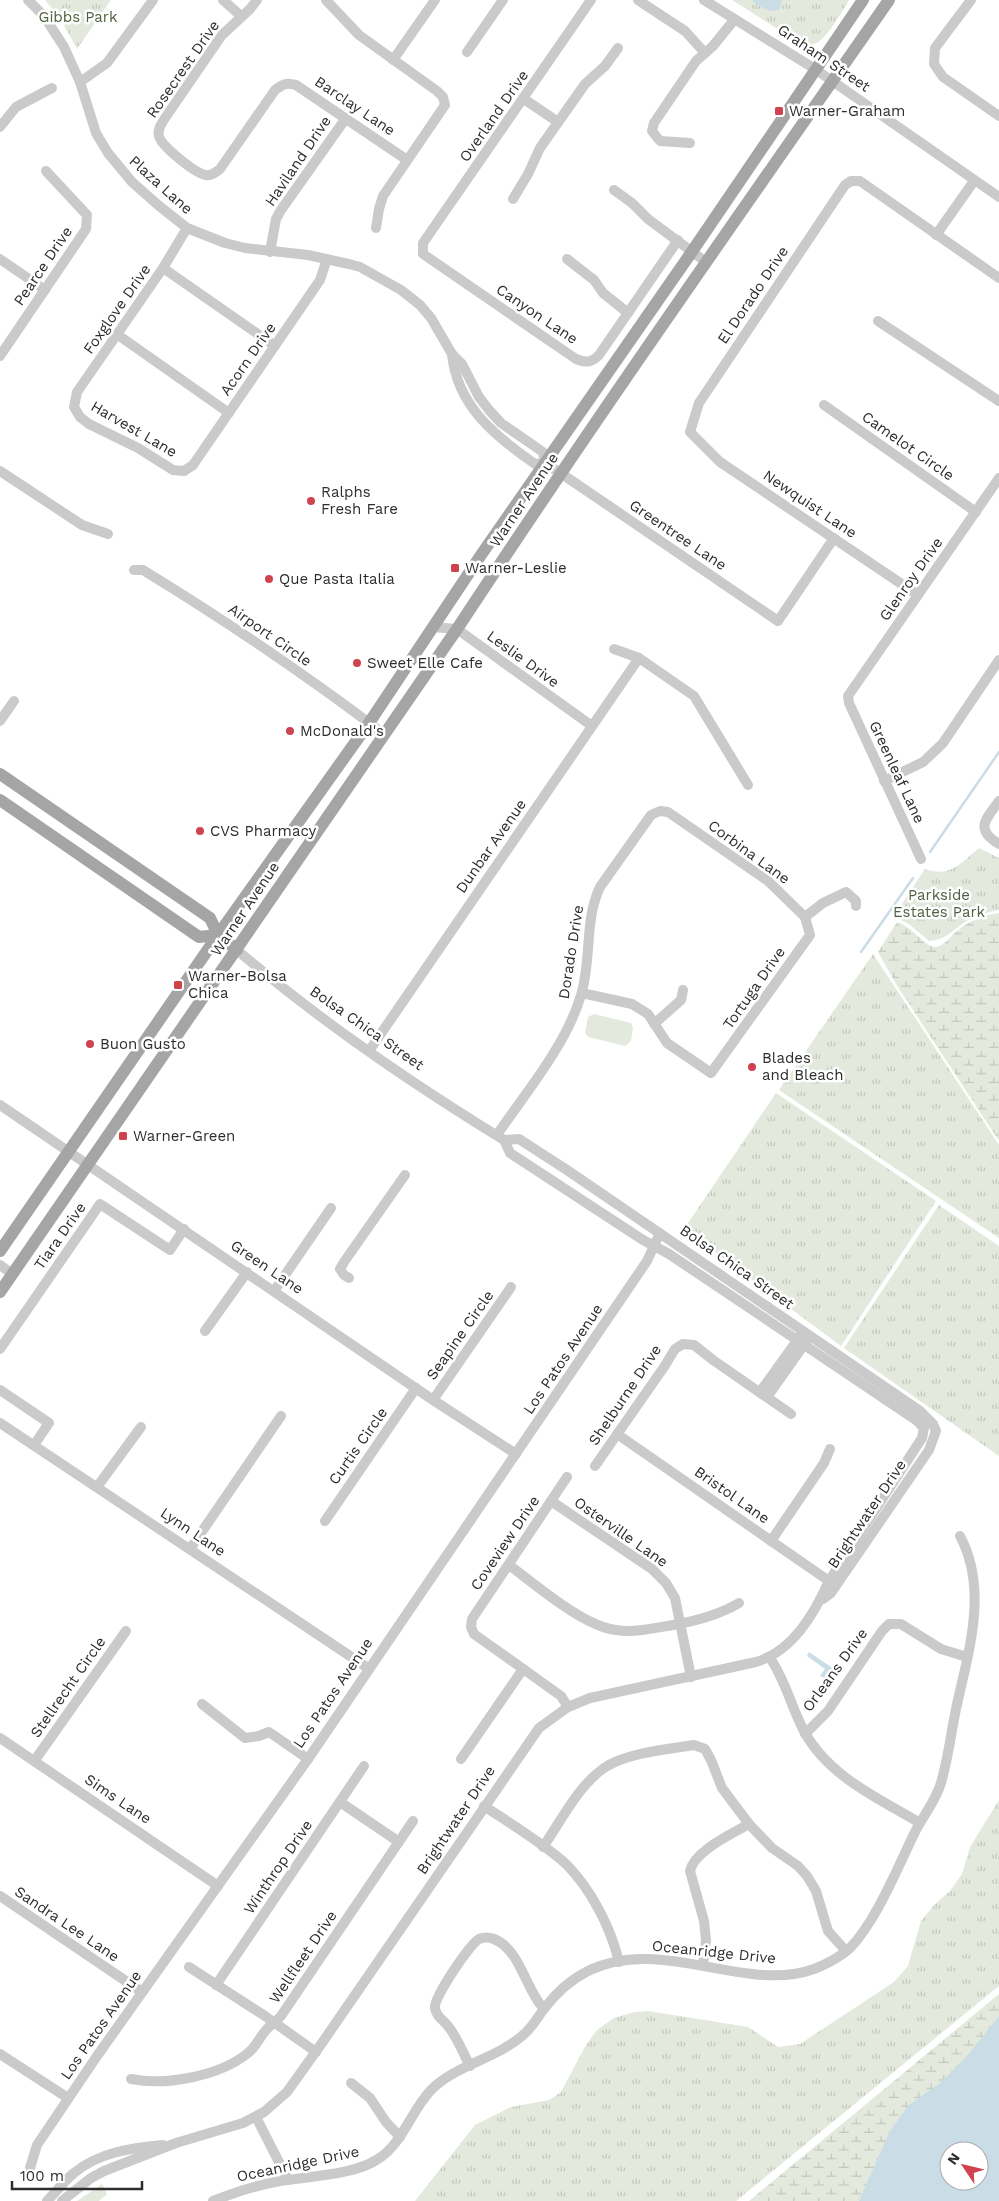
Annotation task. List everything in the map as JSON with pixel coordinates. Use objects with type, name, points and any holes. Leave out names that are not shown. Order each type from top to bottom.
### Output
[{"type":"main road","name":"Warner Avenue","points":[[0,1251],[218,935],[369,723],[863,0]]},
{"type":"main road","name":"Warner Avenue","points":[[0,1292],[458,629],[706,262],[889,0]]},
{"type":"main road","name":"Bolsa Chica Street","points":[[0,774],[210,918],[218,935],[237,950]]},
{"type":"main road","points":[[0,800],[199,937],[218,935]]},
{"type":"main road","points":[[58,839],[70,822]]},
{"type":"street","name":"Plaza Lane","points":[[28,0],[44,16],[64,47],[80,82],[96,133],[118,167],[144,193],[187,228],[225,243],[270,252],[327,259],[360,267],[401,290],[420,305],[432,318],[452,354],[462,364],[479,397],[489,410],[502,423],[543,452],[545,464],[562,474]]},
{"type":"street","points":[[80,82],[107,63],[152,0]]},
{"type":"street","points":[[223,0],[241,16]]},
{"type":"street","name":"Rosecrest Drive","points":[[213,174],[206,175],[196,172],[164,145],[159,136],[159,128],[222,35],[257,0]]},
{"type":"street","points":[[326,0],[359,35],[443,97],[445,105],[383,196],[376,228]]},
{"type":"street","points":[[393,60],[435,0]]},
{"type":"street","points":[[467,52],[503,0]]},
{"type":"street","name":"Overland Drive","points":[[422,248],[423,243],[591,0]]},
{"type":"street","points":[[638,0],[685,32],[705,53]]},
{"type":"street","name":"Graham Street","points":[[704,0],[734,20],[775,43],[832,81],[999,197]]},
{"type":"street","points":[[971,0],[935,48],[934,64],[943,78],[999,116]]},
{"type":"street","points":[[690,143],[660,141],[652,131],[654,123],[696,61],[734,20]]},
{"type":"street","points":[[513,199],[528,174],[540,148],[558,122],[585,84],[605,66],[618,48]]},
{"type":"street","name":"Barclay Lane","points":[[213,174],[220,169],[275,90],[283,84],[296,85],[407,160]]},
{"type":"street","points":[[0,127],[16,107],[52,88]]},
{"type":"street","points":[[524,99],[558,122]]},
{"type":"street","name":"Haviland Drive","points":[[270,252],[276,220],[281,210],[346,118]]},
{"type":"street","name":"Pearce Drive","points":[[0,356],[86,229],[87,215],[46,171]]},
{"type":"street","name":"El Dorado Drive","points":[[690,432],[699,402],[845,185],[851,181],[860,181],[936,234]]},
{"type":"street","points":[[974,181],[936,234],[999,278]]},
{"type":"street","points":[[614,190],[632,203],[648,219],[678,240],[691,253],[706,262]]},
{"type":"street","name":"Foxglove Drive","points":[[74,407],[77,392],[163,268],[187,228]]},
{"type":"street","name":"Canyon Lane","points":[[422,248],[423,254],[576,359],[585,362],[592,361],[599,355],[678,240]]},
{"type":"street","points":[[0,259],[45,290]]},
{"type":"street","name":"Acorn Drive","points":[[184,471],[194,465],[320,280],[327,259]]},
{"type":"street","points":[[567,259],[594,280],[603,293],[628,313]]},
{"type":"street","points":[[163,268],[275,346]]},
{"type":"street","points":[[878,321],[999,401]]},
{"type":"street","points":[[118,335],[228,413]]},
{"type":"street","name":"Camelot Circle","points":[[824,405],[976,512]]},
{"type":"street","name":"Harvest Lane","points":[[74,407],[80,417],[89,424],[138,448],[173,470],[184,471]]},
{"type":"street","name":"Newquist Lane","points":[[690,432],[720,462],[918,595]]},
{"type":"street","points":[[0,471],[82,525],[108,534]]},
{"type":"street","name":"Greentree Lane","points":[[562,474],[778,621],[834,538]]},
{"type":"street","name":"Glenroy Drive","points":[[848,696],[999,478]]},
{"type":"street","name":"Airport Circle","points":[[134,570],[143,570],[196,603],[385,735]]},
{"type":"street","points":[[433,627],[458,629]]},
{"type":"street","name":"Leslie Drive","points":[[458,629],[592,726]]},
{"type":"street","points":[[614,649],[639,658],[694,696],[748,786]]},
{"type":"street","name":"Dunbar Avenue","points":[[369,1051],[639,658]]},
{"type":"street","points":[[884,781],[923,762],[942,743],[999,660]]},
{"type":"street","name":"Greenleaf Lane","points":[[848,696],[849,703],[921,859]]},
{"type":"street","points":[[0,721],[14,701]]},
{"type":"street","points":[[999,801],[984,822],[984,829],[987,834],[999,844]]},
{"type":"street","name":"Corbina Lane","points":[[668,812],[768,881],[805,917]]},
{"type":"street","name":"Dorado Drive","points":[[500,1137],[573,1019],[582,993],[586,969],[590,915],[600,887],[647,819],[655,813],[668,812]]},
{"type":"street","points":[[805,917],[823,903],[846,892],[856,901],[856,906]]},
{"type":"street","name":"Tortuga Drive","points":[[654,1024],[667,1043],[711,1073],[810,935],[805,917]]},
{"type":"street","name":"Bolsa Chica Street","points":[[237,950],[277,984],[369,1051],[500,1137],[510,1153],[920,1411],[933,1424],[936,1431],[934,1440]]},
{"type":"street","points":[[582,993],[632,1004],[648,1014],[654,1024],[681,1000],[683,990]]},
{"type":"street","name":"Green Lane","points":[[0,1105],[433,1400],[516,1454]]},
{"type":"street","name":"Bolsa Chica Street","points":[[500,1137],[519,1139],[660,1233],[919,1422],[924,1428],[924,1435],[919,1444]]},
{"type":"street","points":[[349,1278],[340,1269],[406,1175]]},
{"type":"street","name":"Tiara Drive","points":[[0,1349],[100,1204],[170,1250],[184,1229]]},
{"type":"street","points":[[274,1290],[331,1208]]},
{"type":"street","name":"Los Patos Avenue","points":[[30,2168],[37,2145],[68,2098],[308,1759],[368,1668],[647,1262],[660,1233]]},
{"type":"street","points":[[0,1265],[12,1274]]},
{"type":"street","points":[[205,1331],[247,1272]]},
{"type":"street","name":"Seapine Circle","points":[[433,1400],[511,1287]]},
{"type":"street","points":[[791,1414],[763,1394],[803,1338]]},
{"type":"street","name":"Shelburne Drive","points":[[595,1466],[664,1367],[675,1348],[683,1344],[694,1345],[763,1394]]},
{"type":"street","name":"Curtis Circle","points":[[324,1521],[416,1388]]},
{"type":"street","points":[[0,1390],[49,1423],[34,1445]]},
{"type":"street","points":[[190,1549],[281,1416]]},
{"type":"street","name":"Lynn Lane","points":[[0,1423],[368,1668]]},
{"type":"street","points":[[97,1487],[141,1427]]},
{"type":"street","name":"Bristol Lane","points":[[618,1434],[829,1581]]},
{"type":"street","name":"Brightwater Drive","points":[[820,1601],[831,1593],[934,1440]]},
{"type":"street","name":"Brightwater Drive","points":[[62,2201],[91,2178],[104,2171],[176,2143],[243,2123],[277,2102],[287,2092],[316,2052],[539,1728],[568,1707],[590,1698],[770,1658],[781,1652],[820,1601],[829,1581],[919,1444]]},
{"type":"street","points":[[771,1541],[824,1463],[830,1449]]},
{"type":"street","name":"Coveview Drive","points":[[523,1669],[474,1634],[471,1626],[472,1619],[567,1477]]},
{"type":"street","name":"Osterville Lane","points":[[551,1501],[656,1573],[666,1583],[675,1598],[691,1677]]},
{"type":"street","name":"Oceanridge Drive","points":[[213,2201],[258,2185],[359,2168],[380,2158],[400,2137],[431,2090],[449,2077],[515,2042],[526,2033],[558,1992],[572,1980],[590,1970],[619,1962],[649,1959],[748,1972],[788,1975],[815,1969],[846,1951],[873,1914],[940,1785],[967,1657],[975,1608],[972,1562],[960,1536]]},
{"type":"street","points":[[509,1565],[584,1619],[601,1627],[618,1630],[637,1631],[681,1624],[724,1612],[738,1604]]},
{"type":"street","name":"Orleans Drive","points":[[805,1734],[828,1711],[882,1631],[889,1624],[901,1624],[941,1649],[967,1657]]},
{"type":"street","name":"Stellrecht Circle","points":[[34,1760],[126,1631]]},
{"type":"street","points":[[770,1658],[782,1676],[805,1734],[820,1754],[851,1782],[920,1823]]},
{"type":"street","points":[[461,1759],[523,1669],[561,1696],[568,1707]]},
{"type":"street","points":[[202,1704],[245,1738],[270,1732],[308,1759]]},
{"type":"street","name":"Sims Lane","points":[[1,1740],[34,1760],[218,1886]]},
{"type":"street","points":[[543,1847],[582,1790],[604,1768],[630,1757],[694,1745],[705,1749],[722,1788],[749,1824],[772,1848],[798,1866],[807,1876],[816,1891],[828,1931],[846,1951]]},
{"type":"street","name":"Winthrop Drive","points":[[216,1985],[364,1766]]},
{"type":"street","points":[[340,1802],[399,1842]]},
{"type":"street","points":[[484,1806],[565,1863],[588,1892],[612,1941],[619,1962]]},
{"type":"street","name":"Wellfleet Drive","points":[[131,2078],[160,2082],[218,2070],[234,2063],[250,2052],[267,2028],[281,2016],[413,1821]]},
{"type":"street","points":[[703,1965],[706,1940],[701,1907],[690,1871],[692,1864],[703,1852],[749,1824]]},
{"type":"street","name":"Sandra Lee Lane","points":[[0,1896],[142,1992]]},
{"type":"street","points":[[470,2066],[448,2026],[436,2014],[434,2007],[439,1994],[475,1942],[485,1937],[494,1939],[510,1951],[534,1998],[544,2009]]},
{"type":"street","points":[[190,1967],[316,2052]]},
{"type":"street","points":[[0,2054],[68,2098]]},
{"type":"street","points":[[351,2083],[370,2098],[386,2122],[400,2137]]},
{"type":"street","points":[[256,2116],[288,2180]]},
{"type":"street","name":"Brightwater Drive","points":[[47,2201],[74,2173],[102,2157],[140,2147],[176,2143]]},
{"type":"green space","name":"Gibbs Park","points":[[45,0],[111,0],[77,49],[60,18]]},
{"type":"green space","points":[[732,0],[849,0],[824,37],[819,42],[810,45],[798,42]]},
{"type":"green space","name":"Parkside Estates Park","points":[[979,848],[999,858],[999,910],[972,918],[941,939],[929,941],[910,925],[894,916],[925,869],[941,872],[948,870],[961,864]]},
{"type":"green space","points":[[999,913],[999,1141],[896,984],[878,952],[897,922],[903,924],[927,944],[938,947],[971,921]]},
{"type":"green space","points":[[873,954],[999,1145],[999,1238],[779,1090]]},
{"type":"green space","points":[[594,1014],[631,1023],[633,1028],[631,1041],[625,1046],[588,1037],[585,1033],[588,1017]]},
{"type":"green space","points":[[776,1093],[936,1201],[841,1346],[684,1229]]},
{"type":"green space","points":[[939,1205],[999,1246],[999,1456],[844,1348]]},
{"type":"green space","points":[[999,1800],[999,1986],[736,2201],[415,2201],[475,2125],[511,2107],[549,2100],[561,2092],[586,2045],[597,2030],[614,2018],[634,2012],[648,2011],[748,2027],[778,2047],[800,2044],[894,1982],[908,1966],[921,1921],[934,1905],[950,1891],[962,1874],[970,1847]]},
{"type":"green space","points":[[999,1994],[999,2201],[749,2201]]},
{"type":"green space","points":[[102,2184],[107,2194],[99,2201],[77,2201]]},
{"type":"water","points":[[752,0],[782,0],[780,9],[773,11],[758,5]]},
{"type":"water","points":[[809,1652],[834,1669],[832,1672],[837,1676],[832,1682],[820,1676],[825,1669],[807,1656]]},
{"type":"water","points":[[999,2016],[999,2201],[859,2201],[890,2131],[908,2106],[940,2083],[967,2056]]},
{"type":"waterway","points":[[930,852],[999,752]]},
{"type":"waterway","points":[[861,952],[913,878]]},
{"type":"place","name":"Warner-Graham","points":[[779,111]]},
{"type":"place","name":"Ralphs Fresh Fare","points":[[311,501]]},
{"type":"place","name":"Warner-Leslie","points":[[455,568]]},
{"type":"place","name":"Que Pasta Italia","points":[[269,579]]},
{"type":"place","name":"Sweet Elle Cafe","points":[[357,663]]},
{"type":"place","name":"McDonald's","points":[[290,731]]},
{"type":"place","name":"CVS Pharmacy","points":[[200,831]]},
{"type":"place","name":"Warner-Bolsa Chica","points":[[178,985]]},
{"type":"place","name":"Buon Gusto","points":[[90,1044]]},
{"type":"place","name":"Blades and Bleach","points":[[752,1067]]},
{"type":"place","name":"Warner-Green","points":[[123,1136]]}]
